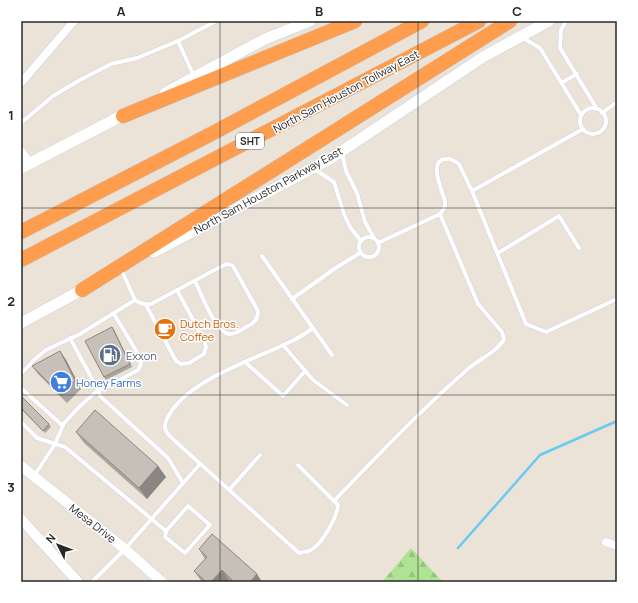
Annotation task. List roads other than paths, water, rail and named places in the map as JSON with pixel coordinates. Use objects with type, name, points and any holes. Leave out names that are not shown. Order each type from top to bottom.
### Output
[{"type":"highway","points":[[123,116],[196,81],[355,21]]},
{"type":"highway","name":"SHT","points":[[21,232],[213,133],[422,21]]},
{"type":"highway","name":"North Sam Houston Tollway East","points":[[21,260],[479,21]]},
{"type":"highway","points":[[82,290],[510,21]]},
{"type":"main road","points":[[196,81],[265,39],[310,21]]},
{"type":"main road","name":"North Sam Houston Parkway East","points":[[21,323],[342,151],[483,57],[549,21]]},
{"type":"main road","points":[[25,166],[123,116]]},
{"type":"street","points":[[21,83],[74,21]]},
{"type":"street","points":[[21,151],[25,166]]},
{"type":"street","name":"Mesa Drive","points":[[21,466],[125,549],[162,582]]},
{"type":"street","points":[[21,519],[78,582]]},
{"type":"street","points":[[606,542],[617,546]]},
{"type":"lane","points":[[21,123],[53,96],[92,73],[111,64],[137,58],[216,21]]},
{"type":"lane","points":[[521,36],[540,48],[581,115],[580,123],[583,130],[590,134],[598,133],[602,130],[606,122],[605,118],[602,112],[597,109],[560,48],[561,30],[566,21]]},
{"type":"lane","points":[[178,40],[196,81]]},
{"type":"lane","points":[[561,83],[577,74]]},
{"type":"lane","points":[[602,112],[617,102]]},
{"type":"lane","points":[[581,115],[589,109],[597,109]]},
{"type":"lane","points":[[472,191],[583,130]]},
{"type":"lane","points":[[342,151],[346,171],[357,193],[365,222],[378,243],[378,252],[374,257],[365,257],[360,253],[358,247],[361,241],[366,237],[374,238]]},
{"type":"lane","points":[[378,243],[440,214],[444,210],[446,204],[436,173],[438,164],[444,159],[456,161],[459,164],[472,191],[526,324],[546,332],[617,299]]},
{"type":"lane","points":[[312,168],[334,182],[344,214],[350,227],[361,241]]},
{"type":"lane","points":[[334,500],[430,402],[474,364],[502,344],[504,339],[502,332],[478,304],[440,214]]},
{"type":"lane","points":[[498,253],[559,216],[579,248]]},
{"type":"lane","points":[[292,299],[337,267],[360,253]]},
{"type":"lane","points":[[262,256],[332,356]]},
{"type":"lane","points":[[121,270],[135,300],[146,305],[151,304],[195,281],[224,264],[228,264],[233,266],[258,311],[256,321],[251,326],[233,334],[228,334],[222,331],[216,324],[195,281]]},
{"type":"lane","points":[[146,305],[176,362],[181,364],[189,363],[204,354],[206,347],[204,340],[177,290]]},
{"type":"lane","points":[[21,374],[46,350],[80,334],[135,300]]},
{"type":"lane","points":[[33,476],[55,444],[63,426],[79,407],[98,390],[103,389],[138,370],[142,364],[140,357],[114,314]]},
{"type":"lane","points":[[298,465],[338,505],[335,518],[327,532],[310,551],[299,553],[166,432],[164,424],[172,409],[183,396],[197,387],[313,328]]},
{"type":"lane","points":[[70,338],[100,396],[168,458],[183,483]]},
{"type":"lane","points":[[282,345],[313,380],[347,404]]},
{"type":"lane","points":[[245,362],[284,396],[305,371]]},
{"type":"lane","points":[[21,388],[63,426]]},
{"type":"lane","points":[[21,422],[37,438],[65,447],[166,531],[166,537],[184,553],[210,525],[188,506],[166,531]]},
{"type":"lane","points":[[229,490],[260,455]]},
{"type":"lane","points":[[92,582],[125,549],[200,464]]},
{"type":"waterway","points":[[458,548],[540,455],[617,421]]},
{"type":"place","name":"Dutch Bros. Coffee","points":[[165,329]]},
{"type":"place","name":"Exxon","points":[[110,355]]},
{"type":"place","name":"Honey Farms","points":[[61,382]]}]
